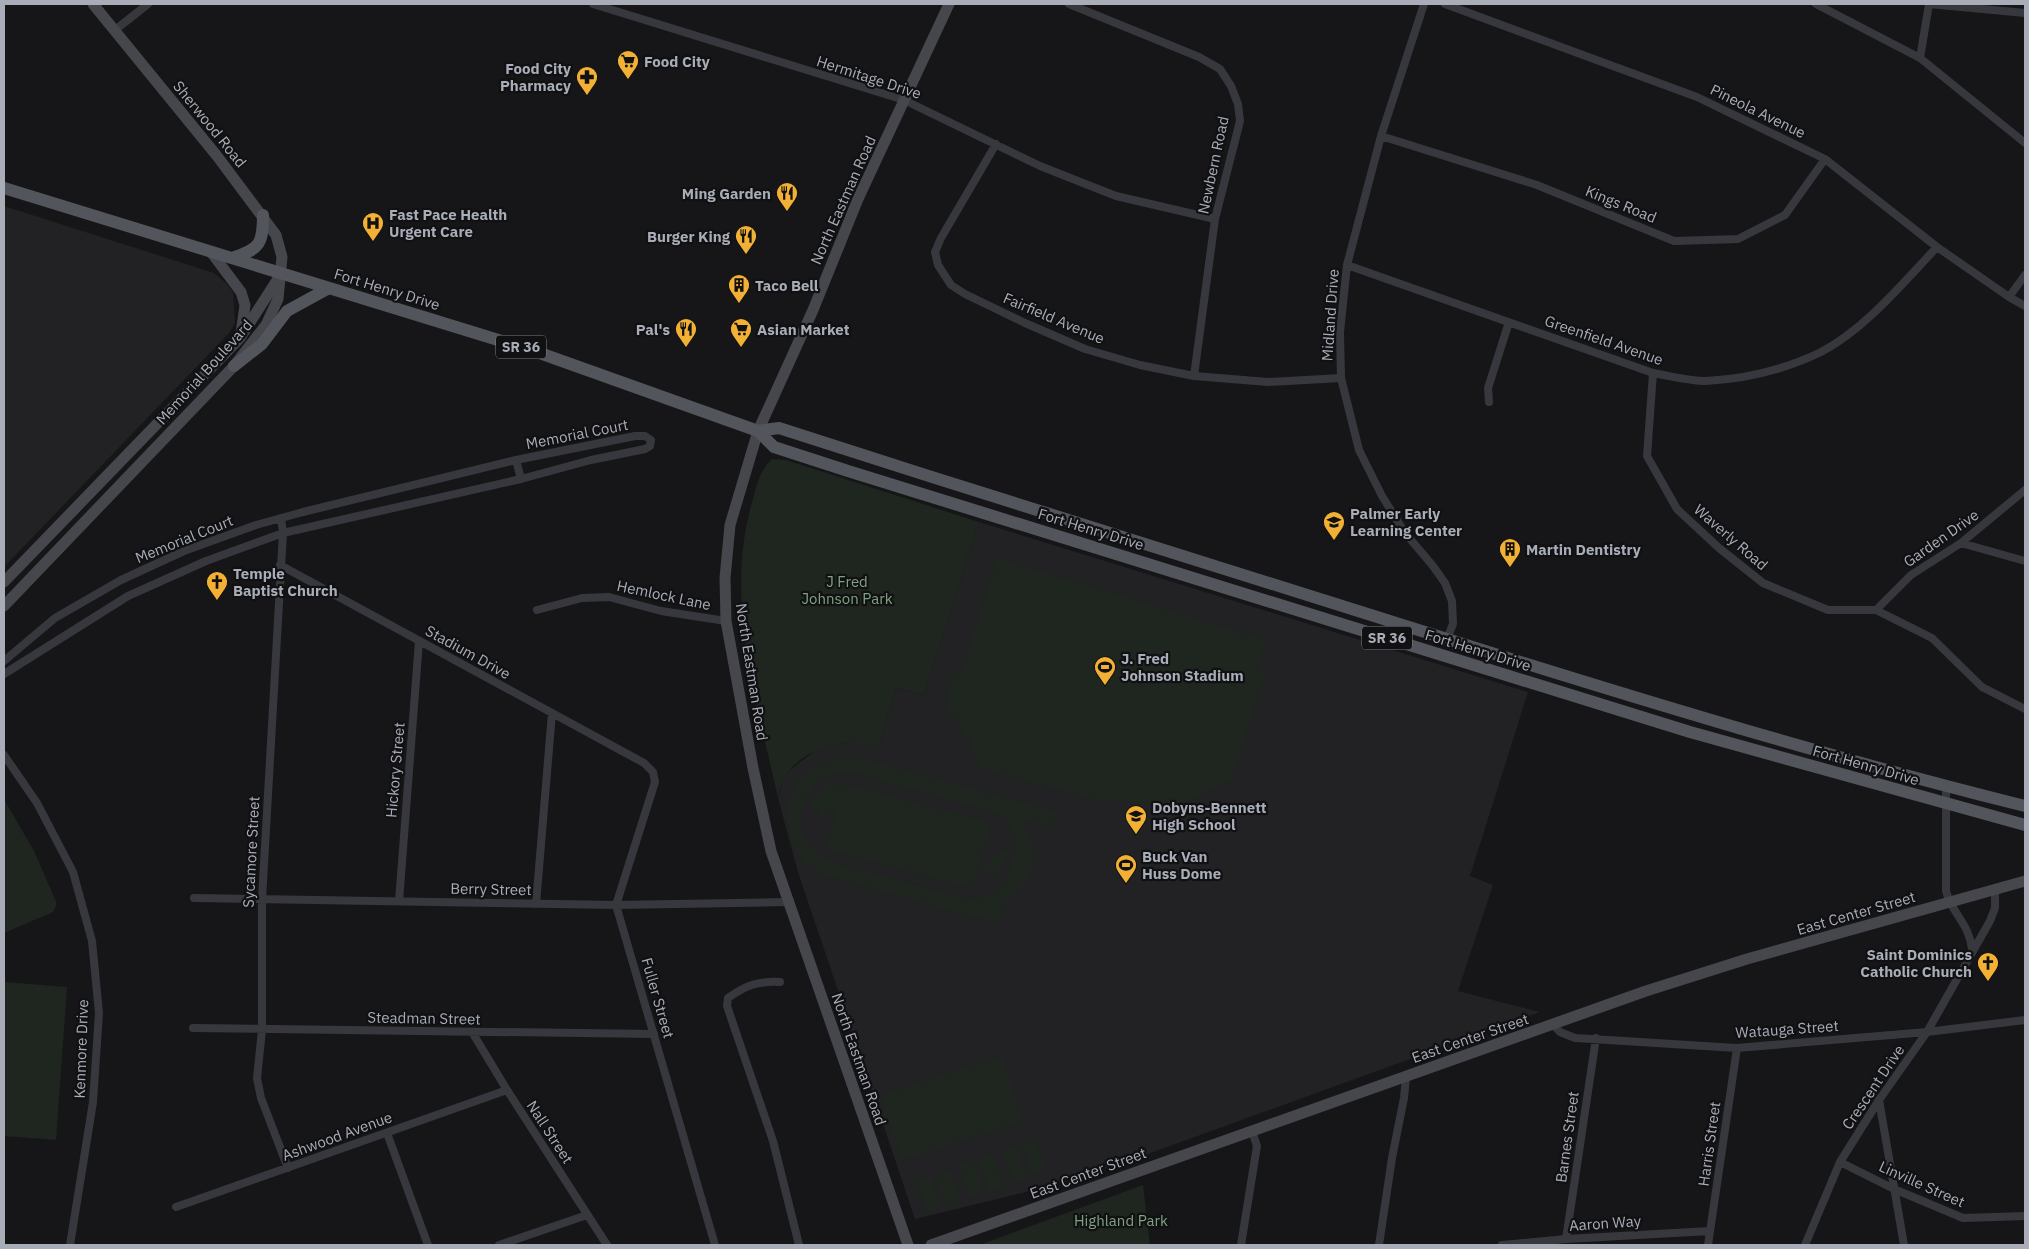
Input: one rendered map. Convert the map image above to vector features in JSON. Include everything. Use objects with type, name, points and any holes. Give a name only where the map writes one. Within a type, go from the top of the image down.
[{"type":"main road","name":"Sherwood Road","points":[[93,4],[263,215],[276,234],[282,257],[282,273]]},
{"type":"main road","name":"North Eastman Road","points":[[908,1245],[771,851],[726,621],[725,578],[730,525],[758,431],[812,310],[858,199],[949,4]]},
{"type":"main road","name":"Fort Henry Drive","points":[[4,188],[534,351],[758,431],[774,446],[848,471],[1690,732],[2025,825]]},
{"type":"main road","points":[[232,258],[257,247],[262,239],[263,215]]},
{"type":"main road","points":[[211,252],[241,292],[245,305],[240,338]]},
{"type":"main road","name":"Memorial Boulevard","points":[[4,582],[240,338],[282,273]]},
{"type":"main road","name":"Memorial Boulevard","points":[[4,606],[234,366],[266,325],[278,299],[282,273]]},
{"type":"main road","points":[[234,366],[262,344],[287,310],[329,288]]},
{"type":"main road","name":"Fort Henry Drive","points":[[758,431],[779,428],[993,497],[1696,715],[1946,787],[2025,806]]},
{"type":"main road","points":[[23,561],[37,572]]},
{"type":"main road","name":"East Center Street","points":[[932,1245],[1553,1026],[1646,991],[1738,962],[2025,880]]},
{"type":"street","points":[[115,30],[148,4]]},
{"type":"street","name":"Hermitage Drive","points":[[593,4],[904,100],[1073,180],[1116,196],[1215,218]]},
{"type":"street","name":"Newbern Road","points":[[1069,4],[1199,56],[1220,69],[1231,86],[1238,104],[1240,121],[1215,218],[1194,376]]},
{"type":"street","name":"Midland Drive","points":[[1424,4],[1381,136],[1347,265],[1340,332],[1340,378],[1359,450],[1382,496],[1405,533],[1445,583],[1452,601],[1453,624],[1448,639]]},
{"type":"street","name":"Pineola Avenue","points":[[1445,4],[1697,97],[1825,159],[1937,247],[2025,306]]},
{"type":"street","points":[[1816,4],[1920,58],[2025,143]]},
{"type":"street","points":[[1920,58],[1929,4],[2025,13]]},
{"type":"street","name":"Kings Road","points":[[1381,136],[1537,185],[1674,241],[1738,239],[1785,215],[1825,159]]},
{"type":"street","name":"Fairfield Avenue","points":[[996,144],[941,238],[935,252],[938,265],[951,285],[965,294],[1025,323],[1085,349],[1140,365],[1194,376],[1268,382],[1340,378]]},
{"type":"street","name":"Greenfield Avenue","points":[[1347,265],[1653,373],[1705,381],[1740,377],[1780,368],[1822,351],[1851,332],[1888,299],[1937,247]]},
{"type":"street","points":[[2009,297],[2025,275]]},
{"type":"street","points":[[1490,402],[1488,388],[1509,322]]},
{"type":"street","name":"Waverly Road","points":[[1653,373],[1647,456],[1677,509],[1719,548],[1763,583],[1828,610],[1876,610],[1932,638],[1982,687],[2025,709]]},
{"type":"street","name":"Memorial Court","points":[[4,661],[55,618],[121,580],[184,551],[256,525],[516,460],[634,436],[645,436],[651,440],[650,446],[646,449],[591,460],[521,479],[283,533],[206,561],[128,596],[4,674]]},
{"type":"street","points":[[516,460],[521,479]]},
{"type":"street","name":"Garden Drive","points":[[1876,610],[1911,575],[1960,543],[2025,490]]},
{"type":"street","name":"Sycamore Street","points":[[281,518],[283,533],[262,899],[262,1030],[257,1078],[260,1098],[288,1168]]},
{"type":"street","points":[[1960,543],[2025,561]]},
{"type":"street","name":"Stadium Drive","points":[[280,565],[644,763],[653,772],[654,782],[616,905]]},
{"type":"street","points":[[121,580],[128,596]]},
{"type":"street","name":"Hemlock Lane","points":[[537,610],[582,598],[608,597],[661,611],[726,621]]},
{"type":"street","name":"Hickory Street","points":[[399,901],[419,641]]},
{"type":"street","points":[[536,904],[552,714]]},
{"type":"street","name":"Kenmore Drive","points":[[4,755],[37,803],[73,872],[92,941],[99,1013],[94,1092],[70,1245]]},
{"type":"street","points":[[1946,787],[1946,891],[1949,902],[1971,936],[1972,949]]},
{"type":"street","name":"Crescent Drive","points":[[1805,1245],[1840,1162],[1879,1100],[1927,1032],[1972,949],[1990,921],[1995,908],[1995,889]]},
{"type":"street","name":"Berry Street","points":[[194,898],[616,905],[788,902]]},
{"type":"street","name":"Fuller Street","points":[[616,905],[715,1245]]},
{"type":"street","points":[[780,982],[758,982],[738,990],[728,998],[727,1006],[773,1141],[799,1245]]},
{"type":"street","name":"Watauga Street","points":[[1553,1026],[1560,1032],[1575,1038],[1737,1048],[1927,1032],[2025,1020]]},
{"type":"street","name":"Steadman Street","points":[[193,1028],[654,1034]]},
{"type":"street","name":"Nall Street","points":[[472,1032],[607,1245]]},
{"type":"street","name":"Barnes Street","points":[[1566,1239],[1596,1038]]},
{"type":"street","name":"Harris Street","points":[[1708,1245],[1737,1048]]},
{"type":"street","points":[[1378,1245],[1406,1077]]},
{"type":"street","name":"Ashwood Avenue","points":[[176,1207],[507,1090]]},
{"type":"street","points":[[1879,1100],[1904,1245]]},
{"type":"street","points":[[1241,1245],[1257,1146],[1252,1131]]},
{"type":"street","points":[[387,1133],[428,1245]]},
{"type":"street","name":"Linville Street","points":[[1840,1162],[1894,1189],[1963,1218],[2025,1216]]},
{"type":"street","points":[[499,1245],[587,1215]]},
{"type":"street","name":"Aaron Way","points":[[1502,1245],[1566,1239],[1710,1231]]},
{"type":"shaded area","points":[[4,206],[214,273],[233,292],[235,323],[230,332],[4,567]]},
{"type":"shaded area","name":"Dobyns-Bennett High School","points":[[979,522],[1528,692],[1470,876],[1493,885],[1458,991],[1540,1012],[1134,1159],[1022,1193],[915,1219],[798,872],[778,798],[783,780],[790,770],[816,750],[833,744],[849,743],[866,743],[879,747],[896,688],[924,695]]},
{"type":"green space","name":"J Fred Johnson Park","points":[[772,459],[786,460],[979,522],[924,695],[896,688],[879,747],[848,743],[816,750],[791,769],[783,782],[778,798],[746,649],[741,574],[745,536],[754,493],[762,473]]},
{"type":"green space","name":"J. Fred Johnson Stadium","points":[[997,558],[1266,640],[1258,665],[1266,668],[1233,778],[1177,807],[1093,799],[980,768],[970,747],[972,741],[965,739],[945,701],[955,669],[962,670]]},
{"type":"green space","points":[[840,758],[863,759],[1057,812],[1053,827],[1022,819],[1027,828],[1032,847],[1032,865],[1025,883],[1019,892],[1003,907],[999,924],[831,876],[807,864],[798,854],[792,843],[789,830],[787,817],[792,792],[808,771]],"holes":[[[839,773],[860,774],[995,813],[999,816],[1013,832],[1016,842],[1010,868],[1001,885],[987,895],[977,898],[964,898],[847,867],[829,861],[815,851],[804,835],[802,823],[803,805],[808,793],[827,777]]]},
{"type":"green space","points":[[832,780],[841,790],[844,784],[991,823],[973,888],[826,849],[837,807],[824,818],[808,801]]},
{"type":"green space","points":[[4,799],[34,851],[57,904],[53,912],[4,933]]},
{"type":"green space","points":[[1007,849],[1010,852],[994,879],[982,866]]},
{"type":"green space","points":[[914,874],[923,876],[923,879],[971,894],[922,881],[921,884],[912,882]]},
{"type":"green space","points":[[4,982],[67,987],[56,1140],[4,1136]]},
{"type":"green space","points":[[1002,1056],[1023,1121],[902,1160],[881,1095]]},
{"type":"green space","points":[[1035,1139],[1046,1170],[1032,1175],[1021,1144]]},
{"type":"green space","points":[[1016,1146],[1027,1177],[1013,1182],[1002,1151]]},
{"type":"green space","points":[[993,1154],[1004,1186],[989,1191],[978,1159]]},
{"type":"green space","points":[[973,1161],[984,1192],[970,1198],[959,1166]]},
{"type":"green space","points":[[950,1169],[961,1201],[946,1206],[935,1175]]},
{"type":"green space","points":[[930,1176],[941,1208],[927,1213],[916,1181]]},
{"type":"green space","name":"Highland Park","points":[[1143,1185],[1150,1245],[979,1245]]},
{"type":"place","name":"Food City","points":[[628,80]]},
{"type":"place","name":"Food City Pharmacy","points":[[587,96]]},
{"type":"place","name":"Ming Garden","points":[[787,212]]},
{"type":"place","name":"Fast Pace Health Urgent Care","points":[[373,242]]},
{"type":"place","name":"Burger King","points":[[746,255]]},
{"type":"place","name":"Taco Bell","points":[[739,304]]},
{"type":"place","name":"Pal's","points":[[686,348]]},
{"type":"place","name":"Asian Market","points":[[741,348]]},
{"type":"place","name":"Palmer Early Learning Center","points":[[1334,541]]},
{"type":"place","name":"Martin Dentistry","points":[[1510,568]]},
{"type":"place","name":"Temple Baptist Church","points":[[217,601]]},
{"type":"place","name":"J. Fred Johnson Stadium","points":[[1105,686]]},
{"type":"place","name":"Dobyns-Bennett High School","points":[[1136,835]]},
{"type":"place","name":"Buck Van Huss Dome","points":[[1126,884]]},
{"type":"place","name":"Saint Dominics Catholic Church","points":[[1988,982]]}]
